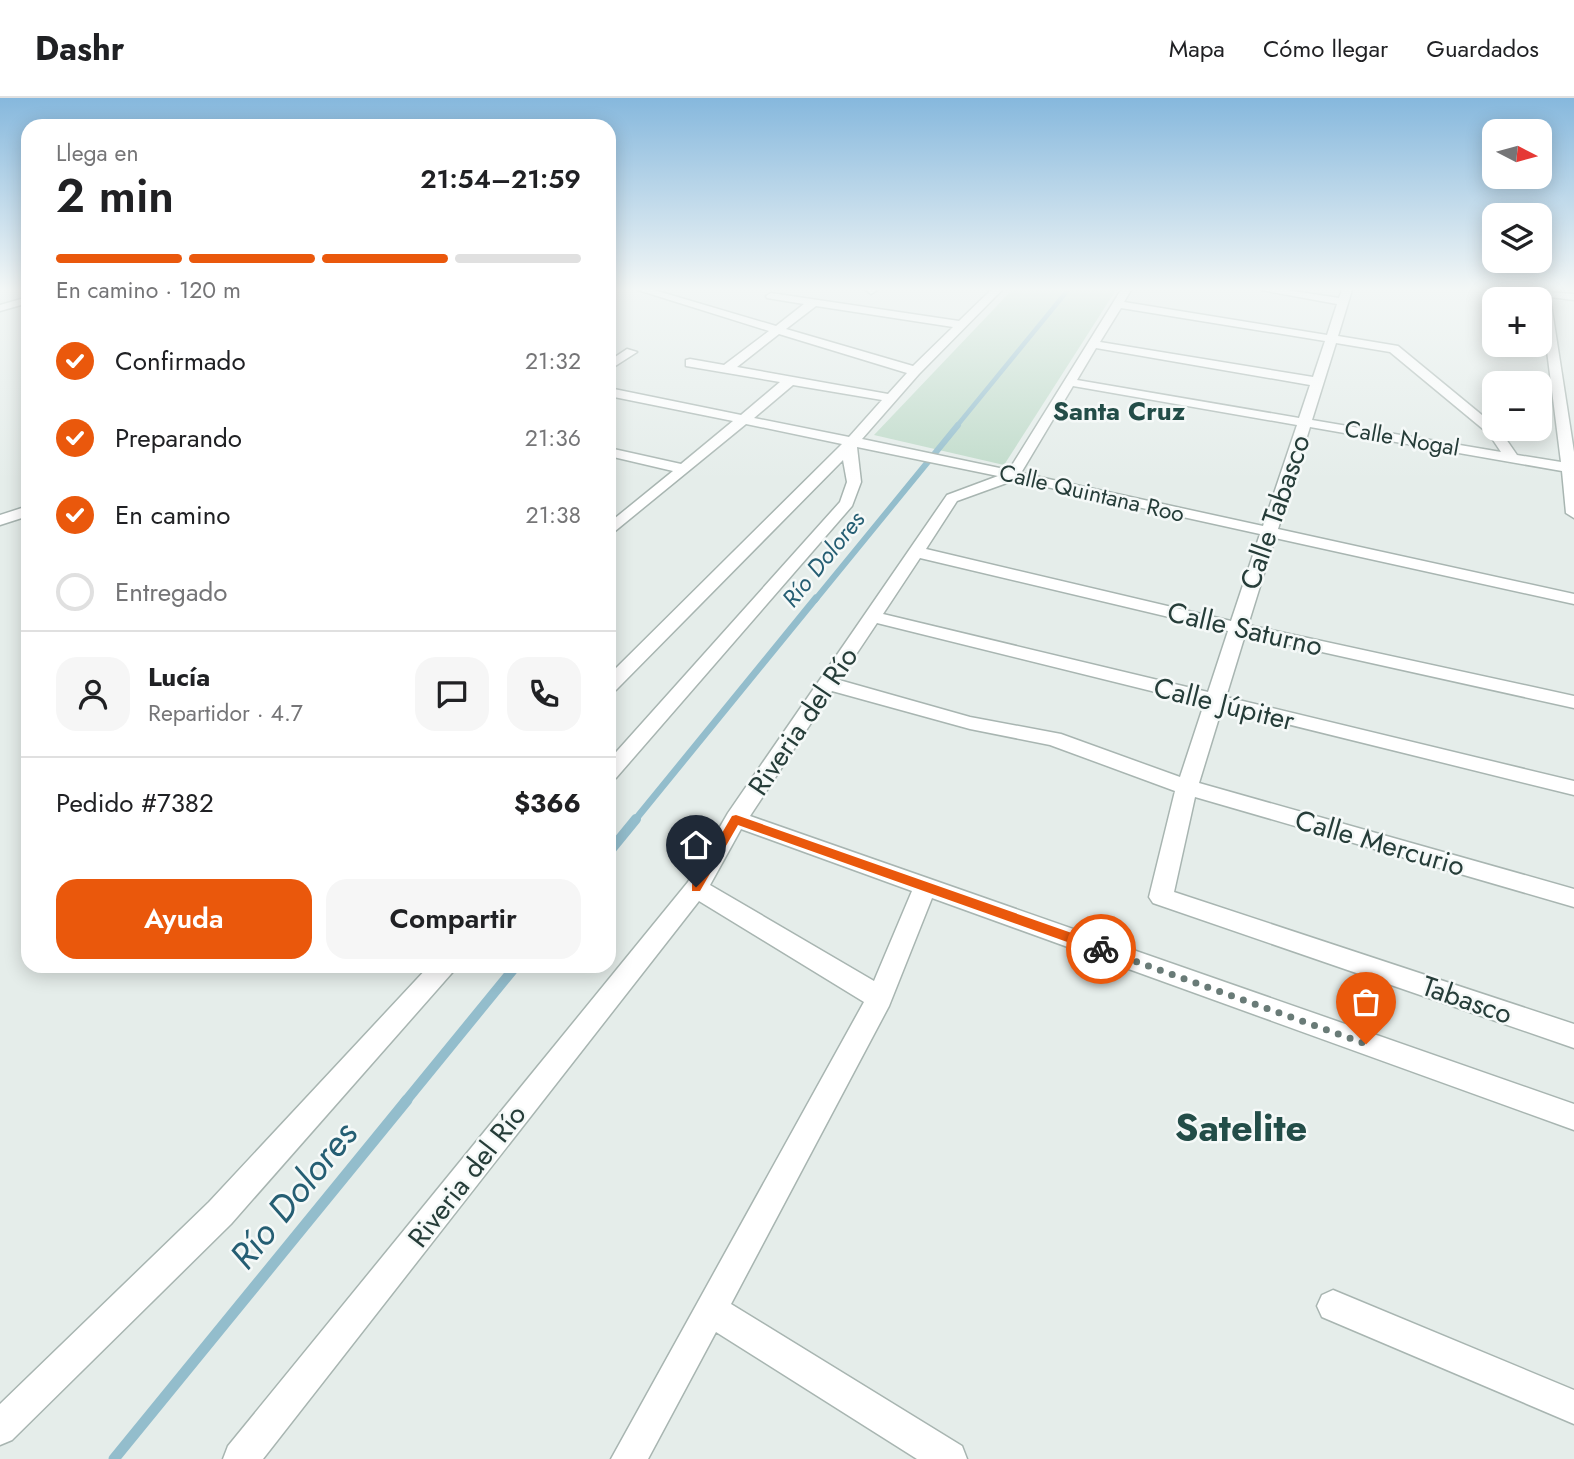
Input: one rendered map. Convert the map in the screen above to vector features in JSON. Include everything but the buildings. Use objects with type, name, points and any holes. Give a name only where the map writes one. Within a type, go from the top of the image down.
[{"type":"street","points":[[726,370],[748,354]]},
{"type":"street","points":[[855,354],[915,371]]},
{"type":"street","points":[[616,679],[852,442],[932,354]]},
{"type":"street","points":[[1012,476],[1087,354]]},
{"type":"street","points":[[1149,354],[1317,382]]},
{"type":"street","name":"Calle Tabasco","points":[[1161,897],[1187,787],[1266,532],[1307,421],[1325,354]]},
{"type":"street","points":[[1400,354],[1494,431],[1511,457]]},
{"type":"street","points":[[1555,354],[1574,513]]},
{"type":"street","points":[[690,363],[891,398]]},
{"type":"street","points":[[1559,375],[1574,378]]},
{"type":"street","points":[[616,525],[791,380]]},
{"type":"street","name":"Calle Nogal","points":[[1070,382],[1568,468]]},
{"type":"street","name":"Calle Quintana Roo","points":[[616,392],[981,468],[1574,598]]},
{"type":"street","points":[[616,766],[847,503],[854,482],[848,451],[852,442]]},
{"type":"street","points":[[616,454],[685,469]]},
{"type":"street","name":"Riveria del Río","points":[[242,1459],[696,887],[736,819],[952,498],[1012,476]]},
{"type":"street","points":[[0,520],[21,513]]},
{"type":"street","name":"Calle Saturno","points":[[917,552],[1237,628],[1574,702]]},
{"type":"street","name":"Calle Júpiter","points":[[874,617],[1574,788]]},
{"type":"street","name":"Calle Mercurio","points":[[827,683],[971,723],[1054,739],[1187,787],[1574,898]]},
{"type":"street","points":[[736,819],[1574,1117]]},
{"type":"street","points":[[696,887],[880,998]]},
{"type":"street","points":[[629,1459],[880,998],[925,887]]},
{"type":"street","name":"Tabasco","points":[[1161,897],[1574,1036]]},
{"type":"street","points":[[0,1428],[220,1213],[439,973]]},
{"type":"street","points":[[1332,1306],[1574,1407]]},
{"type":"street","points":[[710,1310],[949,1459]]},
{"type":"green space","points":[[952,354],[1075,354],[1004,465],[874,435]]},
{"type":"waterway","name":"Río Dolores","points":[[956,427],[1016,354]]},
{"type":"waterway","name":"Río Dolores","points":[[815,600],[958,425]]},
{"type":"waterway","name":"Río Dolores","points":[[635,820],[816,598]]},
{"type":"waterway","name":"Río Dolores","points":[[616,843],[636,819]]},
{"type":"waterway","name":"Río Dolores","points":[[405,1102],[510,973]]},
{"type":"waterway","name":"Río Dolores","points":[[114,1459],[407,1100]]},
{"type":"way so far","points":[[1101,949],[1366,1044]]},
{"type":"district","name":"Santa Cruz","points":[[1119,411]]},
{"type":"district","name":"Satelite","points":[[1241,1127]]},
{"type":"route","points":[[696,887],[736,819],[1101,949]]}]
